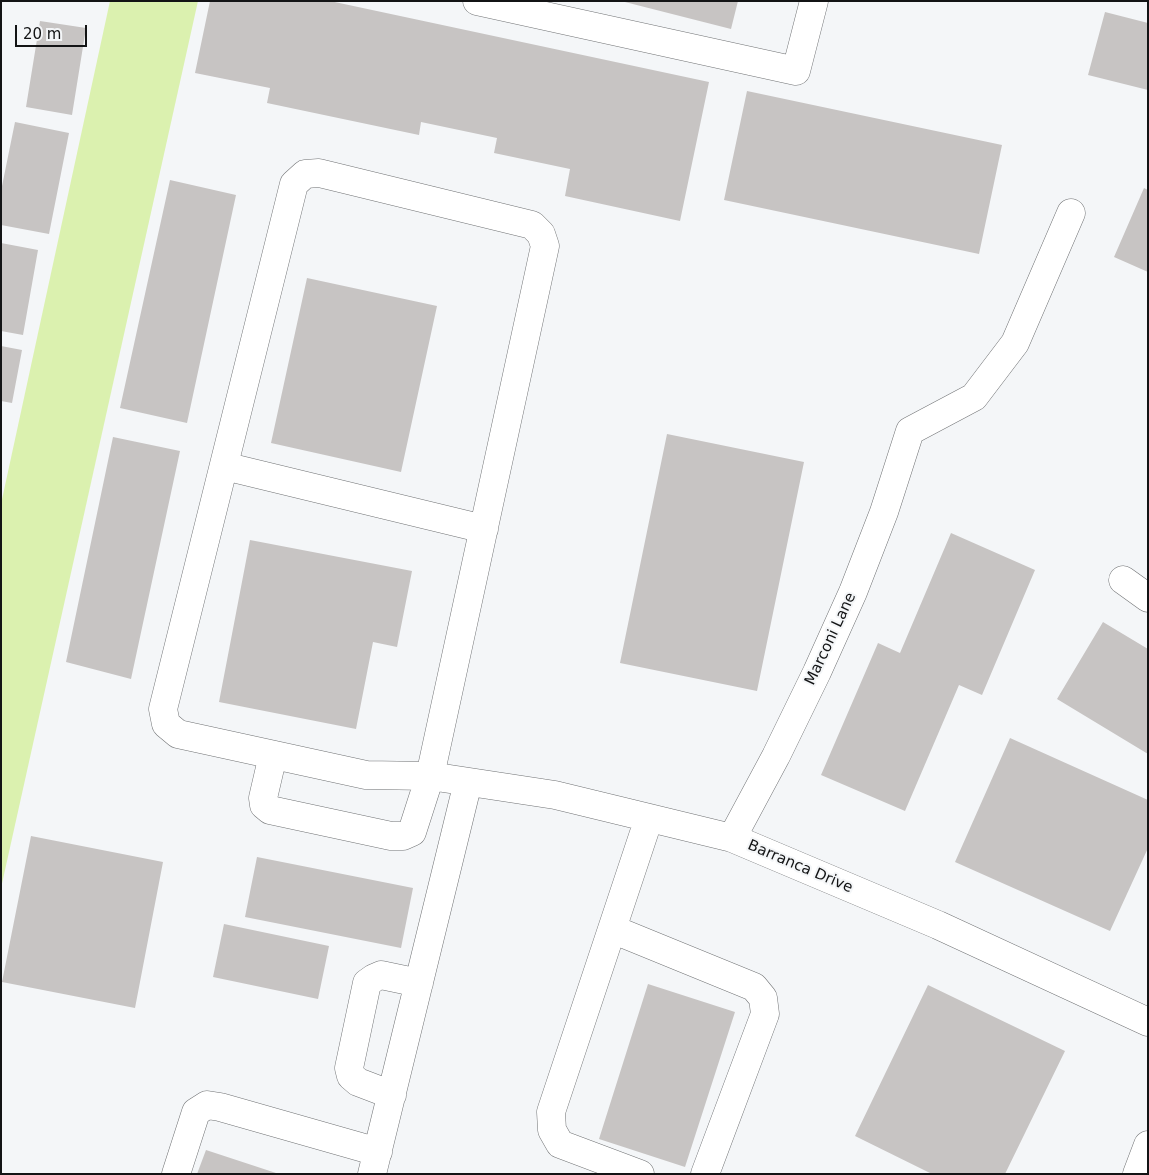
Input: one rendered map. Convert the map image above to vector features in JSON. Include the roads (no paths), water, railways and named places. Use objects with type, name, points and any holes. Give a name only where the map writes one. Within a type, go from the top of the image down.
[{"type":"street","points":[[477,1],[568,11],[796,71],[814,1]]},
{"type":"street","name":"Barranca Drive","points":[[274,755],[263,798],[264,805],[270,810],[391,836],[403,836],[412,832],[430,776],[545,246],[541,234],[532,225],[319,173],[306,174],[294,184],[164,709],[166,724],[178,734],[366,775],[430,776],[555,795],[732,838],[938,925],[1148,1022]]},
{"type":"street","name":"Marconi Lane","points":[[732,838],[780,748],[853,592],[884,512],[910,431],[974,397],[1015,343],[1071,213]]},
{"type":"street","points":[[224,466],[484,529]]},
{"type":"street","points":[[1123,580],[1148,598]]},
{"type":"street","points":[[176,1174],[196,1112],[207,1105],[220,1107],[375,1163],[468,782]]},
{"type":"street","points":[[640,1174],[560,1144],[552,1130],[551,1112],[649,818]]},
{"type":"street","points":[[612,929],[754,987],[763,998],[765,1014],[705,1174]]},
{"type":"street","points":[[392,1095],[358,1082],[351,1076],[349,1068],[367,983],[381,975],[419,983]]},
{"type":"street","points":[[1137,1174],[1148,1145]]}]
